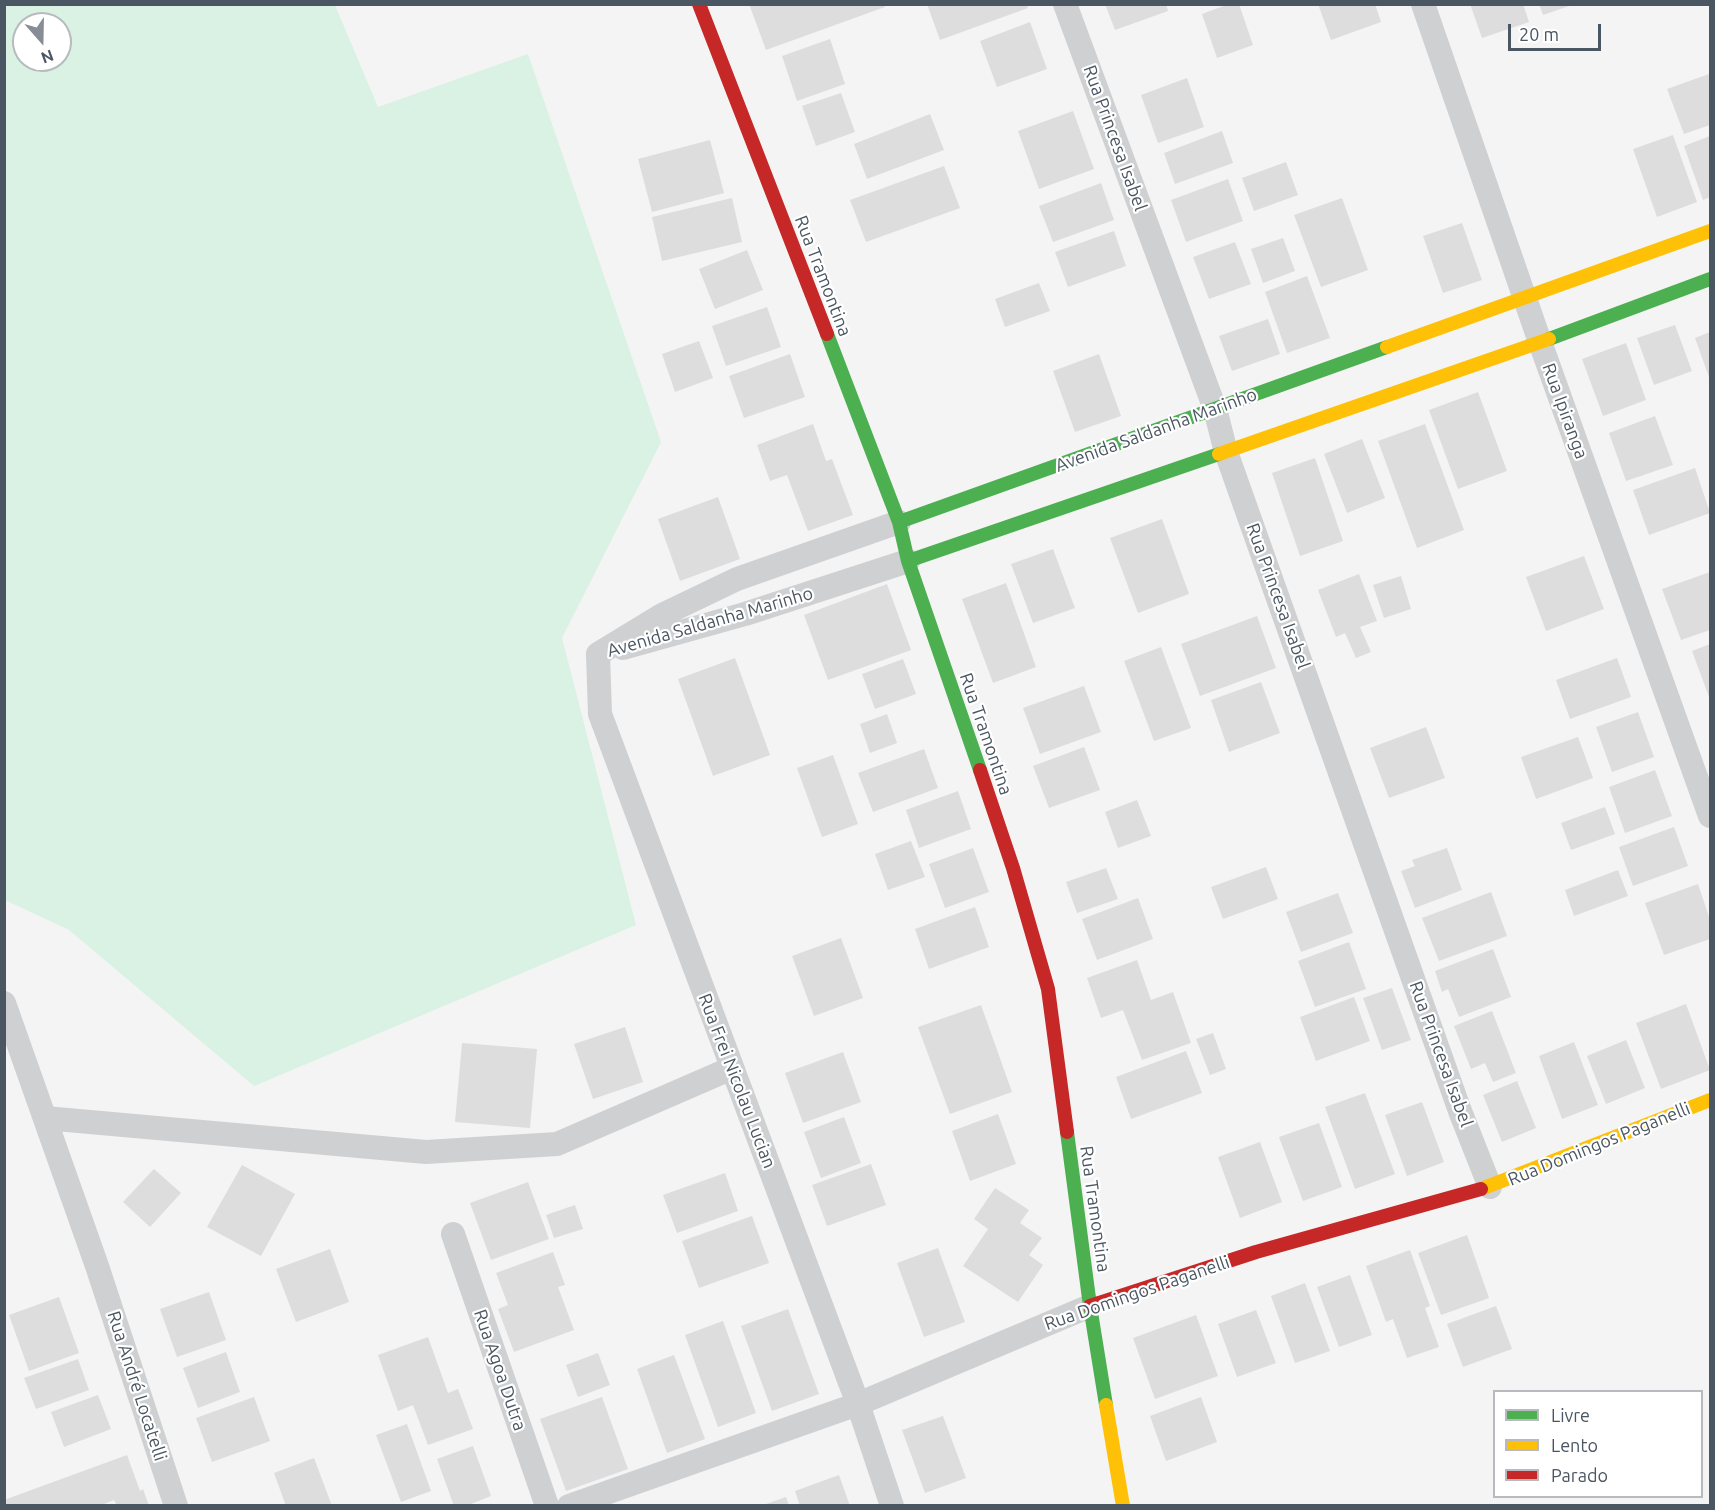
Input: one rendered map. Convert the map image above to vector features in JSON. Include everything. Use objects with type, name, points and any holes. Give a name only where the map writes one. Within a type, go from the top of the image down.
[{"type":"street","name":"Rua Tramontina","points":[[699,4],[899,522],[908,561],[1013,868],[1047,989],[1090,1306],[1123,1506]]},
{"type":"street","name":"Rua Princesa Isabel","points":[[1065,4],[1215,409],[1226,452],[1460,1111],[1490,1187]]},
{"type":"street","name":"Rua Ipiranga","points":[[1423,4],[1540,342],[1710,816]]},
{"type":"street","name":"Avenida Saldanha Marinho","points":[[598,654],[662,615],[737,579],[1710,231]]},
{"type":"street","name":"Avenida Saldanha Marinho","points":[[598,654],[745,615],[908,561],[1540,342],[1710,279]]},
{"type":"street","name":"Rua Frei Nicolau Lucian","points":[[598,654],[600,714],[858,1404],[892,1506]]},
{"type":"street","name":"Rua André Locatelli","points":[[4,1003],[97,1266],[176,1506]]},
{"type":"street","points":[[45,1118],[426,1152],[556,1144],[732,1068]]},
{"type":"street","name":"Rua Domingos Paganelli","points":[[569,1506],[858,1404],[1090,1306],[1256,1252],[1490,1187],[1710,1100]]},
{"type":"street","name":"Rua Agoa Dutra","points":[[453,1233],[547,1506]]},
{"type":"green space","points":[[5,4],[335,5],[378,107],[528,54],[661,442],[562,638],[636,925],[254,1086],[69,930],[5,900]]},
{"type":"building","points":[[749,4],[884,4],[885,7],[766,50]]},
{"type":"building","points":[[927,4],[1026,4],[1028,8],[940,40]]},
{"type":"building","points":[[1105,4],[1166,4],[1168,11],[1115,30]]},
{"type":"building","points":[[1229,4],[1239,4],[1253,45],[1217,58],[1202,14]]},
{"type":"building","points":[[1318,4],[1375,4],[1381,22],[1331,40]]},
{"type":"building","points":[[1470,4],[1523,4],[1529,22],[1482,38]]},
{"type":"building","points":[[1539,4],[1572,4],[1572,5],[1543,15]]},
{"type":"building","points":[[1030,22],[1047,69],[997,87],[980,41]]},
{"type":"building","points":[[830,39],[845,84],[797,101],[782,56]]},
{"type":"building","points":[[1709,74],[1710,125],[1684,134],[1667,89]]},
{"type":"building","points":[[1187,78],[1204,127],[1158,143],[1141,95]]},
{"type":"building","points":[[841,93],[855,132],[816,146],[802,106]]},
{"type":"building","points":[[1073,111],[1094,169],[1039,189],[1018,131]]},
{"type":"building","points":[[930,114],[944,150],[867,179],[854,144]]},
{"type":"building","points":[[1222,131],[1233,163],[1175,184],[1164,153]]},
{"type":"building","points":[[1673,135],[1697,202],[1657,217],[1633,149]]},
{"type":"building","points":[[1710,136],[1710,197],[1703,200],[1684,146]]},
{"type":"building","points":[[710,140],[724,193],[652,212],[638,159]]},
{"type":"building","points":[[1286,162],[1298,195],[1254,211],[1242,178]]},
{"type":"building","points":[[944,166],[960,208],[866,242],[850,200]]},
{"type":"building","points":[[1228,179],[1243,221],[1186,242],[1171,200]]},
{"type":"building","points":[[1101,183],[1114,220],[1053,242],[1039,206]]},
{"type":"building","points":[[732,198],[742,242],[662,261],[652,217]]},
{"type":"building","points":[[1342,198],[1368,270],[1321,287],[1294,215]]},
{"type":"building","points":[[1462,223],[1482,280],[1443,293],[1423,236]]},
{"type":"building","points":[[1114,231],[1126,266],[1068,287],[1055,252]]},
{"type":"building","points":[[1283,238],[1295,271],[1263,283],[1251,249]]},
{"type":"building","points":[[1235,242],[1251,284],[1209,299],[1193,257]]},
{"type":"building","points":[[747,250],[763,290],[715,309],[699,269]]},
{"type":"building","points":[[1307,276],[1330,338],[1287,353],[1265,292]]},
{"type":"building","points":[[1039,283],[1050,311],[1005,327],[995,299]]},
{"type":"building","points":[[767,307],[781,347],[726,366],[712,326]]},
{"type":"building","points":[[1268,319],[1280,354],[1232,371],[1219,336]]},
{"type":"building","points":[[1675,325],[1692,371],[1654,385],[1637,338]]},
{"type":"building","points":[[1710,332],[1710,380],[1695,338]]},
{"type":"building","points":[[699,341],[713,378],[675,392],[662,354]]},
{"type":"building","points":[[1626,343],[1646,400],[1603,416],[1582,359]]},
{"type":"building","points":[[790,354],[805,397],[744,418],[729,376]]},
{"type":"building","points":[[1099,354],[1121,416],[1075,432],[1053,371]]},
{"type":"building","points":[[1478,392],[1507,471],[1458,489],[1429,410]]},
{"type":"building","points":[[1655,416],[1673,465],[1626,481],[1609,433]]},
{"type":"building","points":[[813,424],[826,461],[832,459],[853,515],[808,531],[787,475],[770,481],[757,445]]},
{"type":"building","points":[[1425,424],[1464,530],[1417,548],[1378,441]]},
{"type":"building","points":[[1362,439],[1385,498],[1347,513],[1324,454]]},
{"type":"building","points":[[1315,458],[1343,541],[1300,556],[1272,473]]},
{"type":"building","points":[[1695,468],[1710,513],[1649,535],[1633,490]]},
{"type":"building","points":[[718,497],[740,559],[680,581],[658,519]]},
{"type":"building","points":[[1162,519],[1189,594],[1138,613],[1110,538]]},
{"type":"building","points":[[1053,549],[1075,608],[1033,623],[1011,564]]},
{"type":"building","points":[[1584,556],[1604,609],[1546,631],[1526,577]]},
{"type":"building","points":[[1710,572],[1710,630],[1681,640],[1662,589]]},
{"type":"building","points":[[1359,574],[1377,621],[1360,627],[1371,652],[1356,658],[1345,633],[1336,637],[1318,590]]},
{"type":"building","points":[[1401,576],[1411,609],[1384,618],[1373,585]]},
{"type":"building","points":[[1006,583],[1036,667],[993,683],[962,599]]},
{"type":"building","points":[[887,584],[911,650],[828,680],[804,615]]},
{"type":"building","points":[[1257,616],[1276,668],[1200,696],[1181,644]]},
{"type":"building","points":[[1710,644],[1710,697],[1709,697],[1692,651]]},
{"type":"building","points":[[1161,647],[1191,728],[1154,741],[1124,661]]},
{"type":"building","points":[[735,658],[770,755],[713,776],[678,679]]},
{"type":"building","points":[[1617,658],[1631,697],[1570,719],[1556,680]]},
{"type":"building","points":[[903,659],[916,694],[875,709],[862,674]]},
{"type":"building","points":[[1261,682],[1280,733],[1229,752],[1211,700]]},
{"type":"building","points":[[1084,686],[1101,732],[1040,754],[1023,708]]},
{"type":"building","points":[[1638,712],[1654,757],[1612,772],[1596,727]]},
{"type":"building","points":[[887,714],[897,743],[870,753],[860,724]]},
{"type":"building","points":[[1426,727],[1445,778],[1389,798],[1370,748]]},
{"type":"building","points":[[1578,737],[1593,778],[1536,799],[1521,757]]},
{"type":"building","points":[[1084,747],[1100,790],[1049,808],[1033,766]]},
{"type":"building","points":[[924,749],[938,788],[873,812],[858,773]]},
{"type":"building","points":[[833,755],[858,824],[822,837],[797,768]]},
{"type":"building","points":[[1655,770],[1672,816],[1625,833],[1609,787]]},
{"type":"building","points":[[958,791],[971,829],[919,848],[906,810]]},
{"type":"building","points":[[1137,800],[1151,836],[1118,848],[1105,812]]},
{"type":"building","points":[[1605,807],[1615,834],[1571,850],[1561,823]]},
{"type":"building","points":[[1674,827],[1688,866],[1633,886],[1619,847]]},
{"type":"building","points":[[911,841],[925,877],[888,890],[875,854]]},
{"type":"building","points":[[973,848],[989,892],[945,908],[929,864]]},
{"type":"building","points":[[1447,848],[1462,890],[1415,908],[1401,871],[1415,866],[1412,860]]},
{"type":"building","points":[[1266,867],[1278,899],[1223,919],[1211,887]]},
{"type":"building","points":[[1106,868],[1118,899],[1077,913],[1066,882]]},
{"type":"building","points":[[1618,870],[1628,896],[1574,916],[1565,890]]},
{"type":"building","points":[[1698,884],[1710,920],[1710,939],[1664,955],[1645,903]]},
{"type":"building","points":[[1491,892],[1507,936],[1439,961],[1422,918]]},
{"type":"building","points":[[1338,893],[1353,933],[1301,952],[1286,912]]},
{"type":"building","points":[[1138,898],[1153,939],[1097,960],[1082,919]]},
{"type":"building","points":[[975,907],[989,947],[929,969],[915,929]]},
{"type":"building","points":[[841,938],[863,998],[814,1016],[792,956]]},
{"type":"building","points":[[1349,942],[1366,989],[1315,1007],[1298,961]]},
{"type":"building","points":[[1493,949],[1511,997],[1459,1017],[1448,989],[1442,992],[1435,971]]},
{"type":"building","points":[[1137,960],[1151,1000],[1173,992],[1191,1043],[1142,1060],[1123,1010],[1101,1018],[1087,978]]},
{"type":"building","points":[[1392,988],[1411,1040],[1382,1050],[1363,998]]},
{"type":"building","points":[[1354,997],[1370,1041],[1316,1061],[1300,1017]]},
{"type":"building","points":[[1686,1004],[1710,1070],[1661,1089],[1636,1023]]},
{"type":"building","points":[[981,1005],[1012,1092],[950,1114],[918,1027]]},
{"type":"building","points":[[1492,1011],[1516,1073],[1493,1082],[1485,1063],[1471,1069],[1454,1026]]},
{"type":"building","points":[[625,1027],[643,1082],[593,1099],[574,1044]]},
{"type":"building","points":[[1213,1033],[1226,1069],[1210,1075],[1196,1039]]},
{"type":"building","points":[[1626,1040],[1645,1088],[1606,1104],[1587,1056]]},
{"type":"building","points":[[1574,1042],[1598,1105],[1562,1119],[1539,1056]]},
{"type":"building","points":[[462,1043],[537,1049],[530,1128],[455,1122]]},
{"type":"building","points":[[1186,1051],[1202,1093],[1131,1119],[1116,1077]]},
{"type":"building","points":[[843,1052],[861,1102],[803,1123],[785,1073]]},
{"type":"building","points":[[1517,1081],[1536,1128],[1502,1142],[1483,1095]]},
{"type":"building","points":[[1365,1093],[1395,1174],[1355,1189],[1325,1107]]},
{"type":"building","points":[[1422,1102],[1444,1162],[1407,1176],[1385,1115]]},
{"type":"building","points":[[998,1114],[1016,1164],[970,1181],[952,1131]]},
{"type":"building","points":[[844,1117],[861,1163],[821,1178],[804,1132]]},
{"type":"building","points":[[1319,1123],[1342,1187],[1303,1201],[1279,1137]]},
{"type":"building","points":[[1260,1142],[1282,1202],[1240,1218],[1218,1157]]},
{"type":"building","points":[[871,1164],[886,1205],[827,1226],[812,1185]]},
{"type":"building","points":[[242,1165],[295,1194],[261,1256],[207,1227]]},
{"type":"building","points":[[154,1169],[181,1193],[150,1227],[123,1202]]},
{"type":"building","points":[[725,1173],[738,1211],[677,1233],[663,1195]]},
{"type":"building","points":[[528,1182],[549,1239],[491,1260],[470,1203]]},
{"type":"building","points":[[995,1188],[1029,1210],[1020,1223],[1042,1238],[1029,1255],[1043,1265],[1018,1302],[963,1266],[988,1229],[974,1219]]},
{"type":"building","points":[[575,1205],[583,1229],[554,1238],[546,1215]]},
{"type":"building","points":[[752,1216],[769,1263],[699,1288],[682,1241]]},
{"type":"building","points":[[1467,1235],[1489,1298],[1441,1315],[1418,1253]]},
{"type":"building","points":[[938,1248],[965,1322],[924,1337],[897,1263]]},
{"type":"building","points":[[330,1249],[349,1302],[296,1322],[276,1269]]},
{"type":"building","points":[[1410,1250],[1430,1306],[1425,1308],[1439,1347],[1407,1358],[1393,1319],[1386,1322],[1366,1266]]},
{"type":"building","points":[[553,1252],[565,1285],[558,1287],[574,1330],[514,1352],[498,1309],[508,1305],[496,1273]]},
{"type":"building","points":[[1350,1275],[1372,1335],[1339,1347],[1317,1287]]},
{"type":"building","points":[[1305,1283],[1330,1351],[1295,1363],[1271,1296]]},
{"type":"building","points":[[209,1292],[226,1340],[177,1357],[160,1309]]},
{"type":"building","points":[[59,1297],[79,1353],[29,1371],[9,1315]]},
{"type":"building","points":[[1496,1306],[1512,1349],[1463,1367],[1447,1324]]},
{"type":"building","points":[[788,1309],[819,1394],[772,1411],[741,1326]]},
{"type":"building","points":[[1256,1310],[1276,1363],[1237,1377],[1218,1324]]},
{"type":"building","points":[[1196,1315],[1218,1376],[1155,1399],[1133,1338]]},
{"type":"building","points":[[723,1321],[756,1413],[718,1427],[685,1335]]},
{"type":"building","points":[[428,1337],[448,1393],[458,1389],[473,1429],[428,1445],[413,1405],[398,1411],[378,1355]]},
{"type":"building","points":[[226,1352],[240,1392],[198,1408],[183,1368]]},
{"type":"building","points":[[598,1353],[610,1385],[578,1397],[566,1365]]},
{"type":"building","points":[[674,1355],[705,1439],[667,1453],[637,1369]]},
{"type":"building","points":[[78,1359],[89,1390],[36,1409],[24,1378]]},
{"type":"building","points":[[98,1395],[111,1429],[64,1447],[51,1412]]},
{"type":"building","points":[[254,1397],[270,1441],[212,1462],[196,1418]]},
{"type":"building","points":[[602,1397],[628,1469],[566,1491],[540,1419]]},
{"type":"building","points":[[1201,1397],[1217,1442],[1166,1461],[1150,1416]]},
{"type":"building","points":[[943,1416],[966,1478],[925,1493],[902,1430]]},
{"type":"building","points":[[407,1424],[431,1491],[401,1502],[376,1435]]},
{"type":"building","points":[[473,1446],[491,1496],[466,1506],[454,1506],[437,1459]]},
{"type":"building","points":[[127,1455],[140,1491],[143,1489],[149,1506],[117,1506],[114,1500],[99,1506],[6,1506],[4,1500]]},
{"type":"building","points":[[314,1458],[332,1506],[286,1506],[274,1473]]},
{"type":"building","points":[[839,1475],[850,1506],[800,1506],[795,1491]]},
{"type":"building","points":[[786,1497],[789,1506],[763,1506],[763,1505]]},
{"type":"traffic: fast","points":[[1549,339],[1710,279]]},
{"type":"traffic: fast","points":[[827,334],[899,522],[908,561],[980,770]]},
{"type":"traffic: fast","points":[[899,522],[1387,347]]},
{"type":"traffic: fast","points":[[908,561],[1219,454]]},
{"type":"traffic: fast","points":[[1067,1132],[1090,1306],[1106,1405]]},
{"type":"traffic: slow","points":[[1387,347],[1710,231]]},
{"type":"traffic: slow","points":[[1219,454],[1549,339]]},
{"type":"traffic: slow","points":[[1481,1189],[1710,1100]]},
{"type":"traffic: slow","points":[[1106,1405],[1123,1506]]},
{"type":"traffic: jam","points":[[699,4],[827,334]]},
{"type":"traffic: jam","points":[[980,770],[1013,868],[1048,989],[1067,1132]]},
{"type":"traffic: jam","points":[[1090,1306],[1256,1252],[1481,1189]]}]
